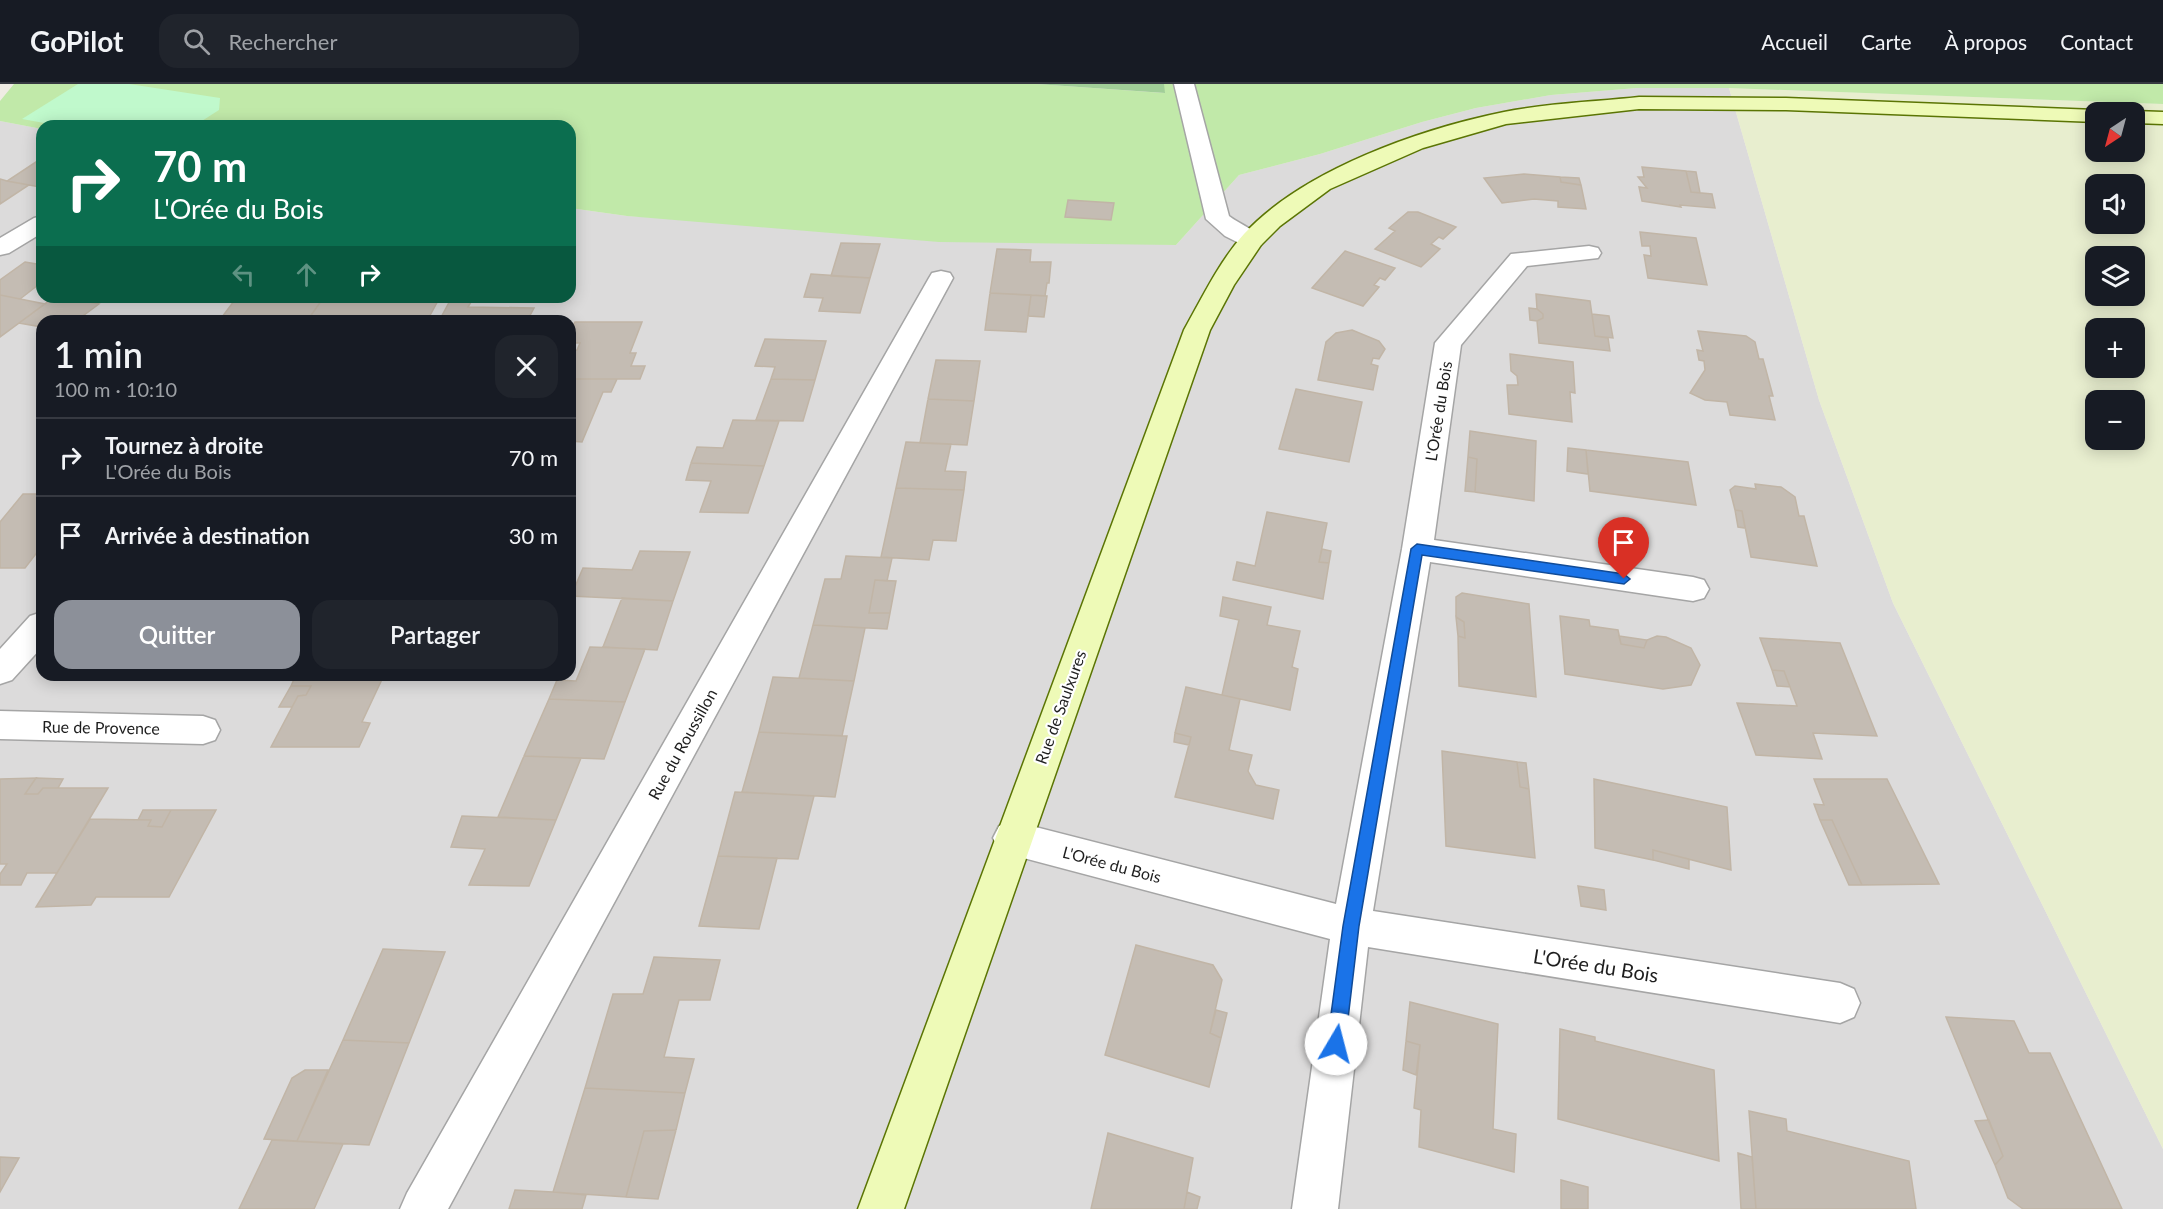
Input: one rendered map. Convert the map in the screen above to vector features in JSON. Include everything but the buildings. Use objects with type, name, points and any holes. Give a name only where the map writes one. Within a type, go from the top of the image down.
[{"type":"street","points":[[1184,84],[1218,219],[1233,231],[1262,231]]},
{"type":"street","name":"Rue de Saulxures","points":[[880,1209],[1197,330],[1221,285],[1262,231],[1322,184],[1415,143],[1505,118],[1639,104],[1786,104],[2085,116]]},
{"type":"street","points":[[2145,117],[2163,118]]},
{"type":"street","points":[[0,249],[36,227]]},
{"type":"street","name":"L'Orée du Bois","points":[[1315,1209],[1351,926],[1417,549],[1448,343],[1520,259],[1589,253]]},
{"type":"street","name":"Rue du Roussillon","points":[[423,1209],[940,278]]},
{"type":"street","points":[[1417,549],[1693,589]]},
{"type":"street","points":[[0,671],[36,632]]},
{"type":"street","name":"Rue de Provence","points":[[0,725],[203,730]]},
{"type":"street","name":"L'Orée du Bois","points":[[1012,838],[1351,926],[1840,1003]]},
{"type":"shaded area","points":[[1637,88],[1729,88],[1819,400],[1893,603],[2163,1149],[2163,1209],[0,1209],[0,121],[36,128],[36,303],[576,303],[576,209],[627,216],[1176,245],[1239,175],[1320,154],[1422,122],[1476,108],[1551,95]]},
{"type":"green space","points":[[14,84],[1036,84],[1164,93],[1164,84],[2163,84],[2163,104],[1729,88],[1637,88],[1551,95],[1476,108],[1422,122],[1320,154],[1239,175],[1176,245],[939,242],[627,216],[576,209],[576,120],[36,120],[36,128],[0,121],[0,101]]},
{"type":"green space","points":[[78,84],[129,84],[220,98],[219,110],[203,120],[36,122],[22,119]]},
{"type":"green space","points":[[1036,84],[1164,84],[1165,93]]},
{"type":"green space","points":[[1729,88],[2109,102],[2085,102],[2085,162],[2145,162],[2145,103],[2163,104],[2163,1149],[1893,603],[1819,400]]},
{"type":"route","points":[[1336,1044],[1351,926],[1417,549],[1624,579]]}]
